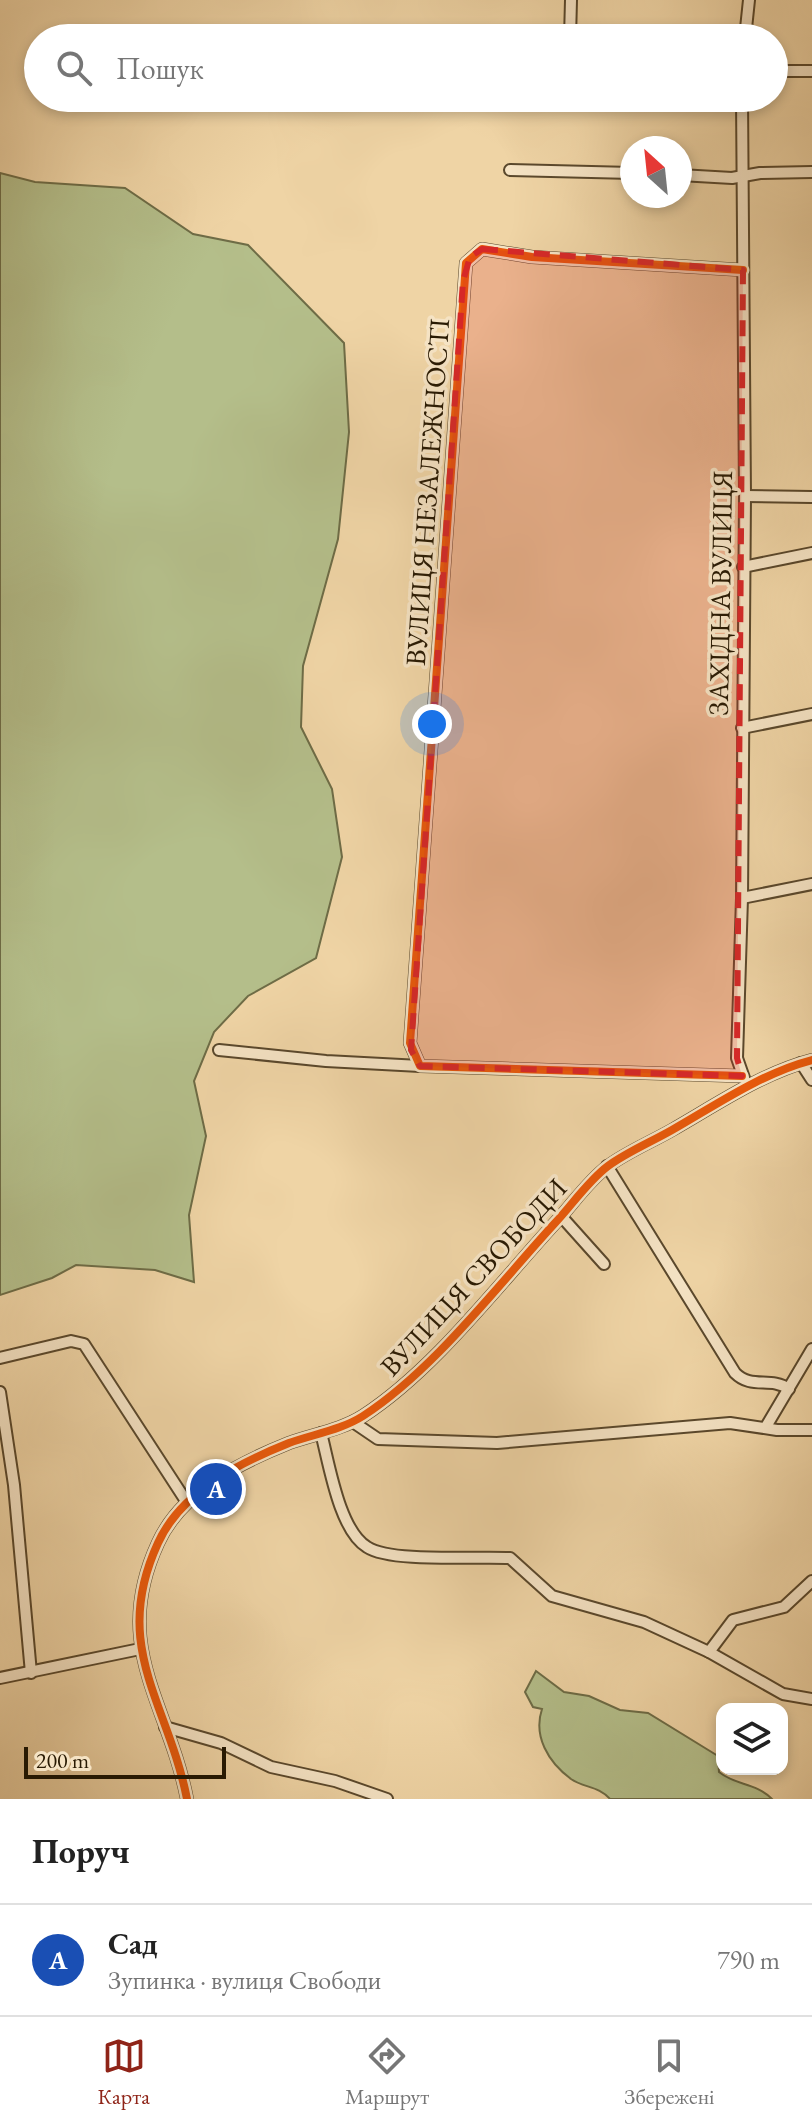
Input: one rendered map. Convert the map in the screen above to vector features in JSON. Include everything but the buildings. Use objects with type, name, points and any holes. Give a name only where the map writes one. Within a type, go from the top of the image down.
[{"type":"street","points":[[570,24],[571,0]]},
{"type":"street","points":[[746,24],[749,0]]},
{"type":"street","points":[[788,71],[812,71]]},
{"type":"street","name":"ЗАХІДНА ВУЛИЦЯ","points":[[742,112],[745,496],[742,898],[737,1058],[742,1076]]},
{"type":"street","points":[[510,170],[620,173]]},
{"type":"street","points":[[692,176],[743,178],[760,173],[812,172]]},
{"type":"street","name":"ВУЛИЦЯ НЕЗАЛЕЖНОСТІ","points":[[420,1066],[411,1050],[411,1032],[466,263],[482,249],[532,257],[743,270]]},
{"type":"street","points":[[745,496],[812,497]]},
{"type":"street","points":[[743,567],[812,553]]},
{"type":"street","points":[[742,728],[812,714]]},
{"type":"street","points":[[742,898],[812,884]]},
{"type":"street","points":[[219,1050],[354,1063],[742,1076],[750,1086]]},
{"type":"street","points":[[807,1061],[812,1080]]},
{"type":"street","name":"ВУЛИЦЯ СВОБОДИ","points":[[187,1799],[165,1727],[147,1682],[140,1649],[143,1590],[157,1546],[171,1518],[186,1501],[233,1471],[288,1444],[353,1422],[389,1398],[424,1366],[607,1166],[750,1086],[807,1061]]},
{"type":"street","points":[[607,1166],[735,1373],[744,1381],[754,1384],[771,1381],[789,1389]]},
{"type":"street","points":[[561,1216],[604,1264]]},
{"type":"street","points":[[0,1358],[71,1341],[84,1344],[186,1501]]},
{"type":"street","points":[[767,1425],[812,1349]]},
{"type":"street","points":[[0,1392],[14,1485],[31,1673]]},
{"type":"street","points":[[353,1422],[378,1439],[497,1443],[730,1423],[767,1425],[777,1430],[812,1430]]},
{"type":"street","points":[[321,1433],[338,1499],[349,1524],[365,1547],[401,1557],[510,1558],[552,1596],[644,1622],[709,1652],[783,1694],[812,1699]]},
{"type":"street","points":[[709,1652],[733,1620],[784,1607],[812,1581]]},
{"type":"street","points":[[0,1678],[140,1649]]},
{"type":"street","points":[[165,1727],[221,1743],[271,1767],[335,1781],[387,1799]]},
{"type":"highlighted area","points":[[482,249],[743,270],[737,1058],[742,1076],[420,1066],[411,1050],[463,281],[470,257]]},
{"type":"green space","points":[[0,173],[35,182],[125,188],[193,234],[248,245],[344,343],[349,432],[338,539],[303,666],[301,727],[332,789],[342,857],[316,958],[248,996],[214,1032],[194,1081],[206,1136],[189,1215],[194,1282],[155,1270],[76,1265],[52,1278],[0,1295]]},
{"type":"green space","points":[[536,1671],[564,1692],[589,1696],[620,1710],[648,1713],[716,1755],[716,1775],[724,1775],[759,1790],[772,1799],[610,1799],[576,1782],[556,1765],[541,1739],[542,1709],[533,1707],[525,1692]]},
{"type":"cycle path","points":[[742,1076],[420,1066],[410,1043],[466,263],[482,249],[532,257],[743,270]]},
{"type":"cycle path","points":[[187,1799],[147,1674],[141,1644],[140,1613],[145,1580],[158,1543],[181,1509],[196,1494],[232,1470],[289,1443],[355,1421],[389,1397],[464,1326],[608,1166],[757,1081],[812,1060]]},
{"type":"place","name":"Сад","points":[[216,1489]]}]
